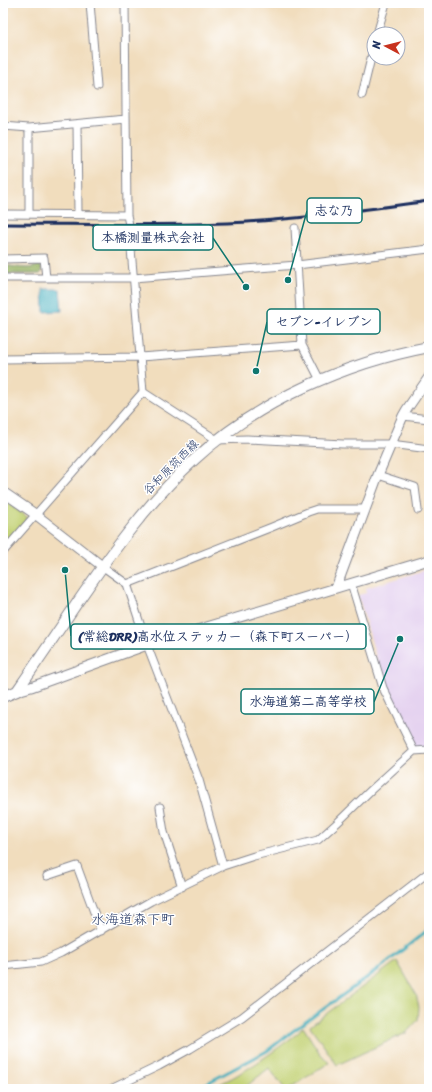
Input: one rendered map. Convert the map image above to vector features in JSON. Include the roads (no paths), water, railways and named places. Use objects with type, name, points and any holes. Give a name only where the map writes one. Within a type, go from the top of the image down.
[{"type":"main road","name":"谷和原筑西線","points":[[3,697],[17,690],[102,566],[135,523],[153,502],[216,440],[277,402],[320,380],[377,359],[429,347]]},
{"type":"street","points":[[90,3],[97,87]]},
{"type":"street","points":[[3,552],[142,392],[127,215],[125,3]]},
{"type":"street","points":[[379,26],[386,3]]},
{"type":"street","points":[[362,94],[369,66]]},
{"type":"street","points":[[3,126],[29,128],[126,119]]},
{"type":"street","points":[[77,124],[78,214]]},
{"type":"street","points":[[29,128],[29,214]]},
{"type":"street","points":[[3,214],[127,215]]},
{"type":"street","points":[[295,228],[302,345],[320,380]]},
{"type":"street","points":[[3,278],[133,278],[297,265],[429,249]]},
{"type":"street","points":[[3,259],[44,258],[46,278]]},
{"type":"street","points":[[3,359],[140,358],[302,345]]},
{"type":"street","points":[[336,588],[378,475],[403,416],[429,377]]},
{"type":"street","points":[[142,392],[216,440],[247,439],[343,444],[391,444],[429,449]]},
{"type":"street","points":[[403,416],[429,419]]},
{"type":"street","points":[[378,475],[415,487],[418,510]]},
{"type":"street","points":[[3,492],[35,514],[127,584],[147,645],[199,780],[223,866]]},
{"type":"street","points":[[127,584],[317,509],[365,509]]},
{"type":"street","points":[[17,690],[147,645],[429,560]]},
{"type":"street","points":[[351,583],[383,688],[414,751]]},
{"type":"street","points":[[3,966],[41,962],[61,953],[151,901],[223,866],[254,856],[318,840],[414,751],[429,750]]},
{"type":"street","points":[[160,807],[164,832],[182,887]]},
{"type":"street","points":[[47,876],[77,866],[101,931]]},
{"type":"street","points":[[111,1089],[166,1063],[242,1017],[429,872]]},
{"type":"water","points":[[43,289],[60,289],[62,311],[44,312]]},
{"type":"waterway","points":[[196,1089],[267,1051],[376,971],[429,929]]},
{"type":"railway","points":[[3,224],[143,225],[252,222],[429,201]]},
{"type":"place","name":"志な乃","points":[[288,280]]},
{"type":"place","name":"本橋測量株式会社","points":[[246,287]]},
{"type":"place","name":"セブン-イレブン","points":[[256,371]]},
{"type":"place","name":"(常総DRR)高水位ステッカー（森下町スーパー）","points":[[65,570]]},
{"type":"place","name":"水海道第二高等学校","points":[[400,639]]},
{"type":"district","name":"水海道森下町","points":[[133,919]]}]
